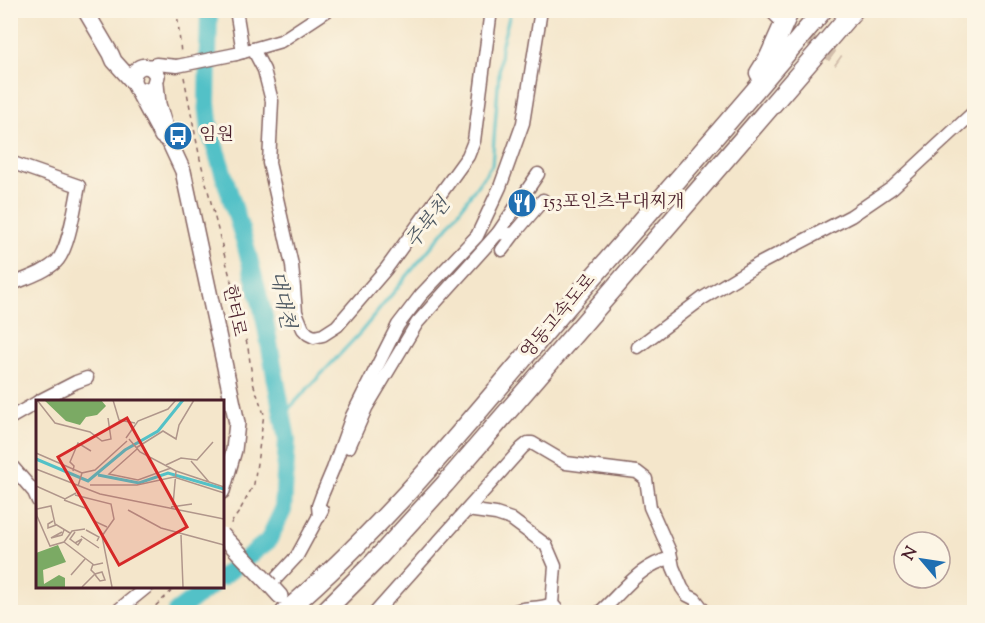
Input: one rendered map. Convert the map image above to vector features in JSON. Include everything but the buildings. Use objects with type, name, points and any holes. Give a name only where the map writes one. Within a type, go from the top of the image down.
[{"type":"highway","name":"영동고속도로","points":[[278,598],[320,582],[420,480],[823,10]]},
{"type":"highway","name":"영동고속도로","points":[[324,612],[374,562],[445,484],[854,10]]},
{"type":"highway","points":[[718,135],[769,57],[780,13]]},
{"type":"main road","name":"한터로","points":[[85,10],[114,61],[135,85],[162,136],[169,141]]},
{"type":"main road","points":[[111,54],[152,74]]},
{"type":"main road","points":[[135,70],[152,74],[146,91],[135,85],[135,70]]},
{"type":"main road","name":"한터로","points":[[152,74],[169,141],[183,171],[237,423],[234,450],[224,484]]},
{"type":"main road","points":[[224,532],[278,598]]},
{"type":"street","points":[[236,10],[237,28],[244,51],[264,70],[272,101],[269,163],[292,266],[296,312],[303,329],[314,337],[323,335],[337,326],[361,299],[386,269],[468,156],[474,141],[492,10]]},
{"type":"street","points":[[152,74],[162,74],[180,65],[281,41],[328,10]]},
{"type":"street","points":[[319,517],[318,506],[352,416],[398,325],[421,295],[477,236],[500,187],[523,123],[541,10]]},
{"type":"street","points":[[638,347],[703,298],[759,264],[851,216],[884,194],[975,112]]},
{"type":"street","points":[[10,162],[79,186],[69,234],[59,260],[47,269],[10,285]]},
{"type":"street","points":[[278,598],[297,556],[338,479],[347,451],[366,408],[417,323],[498,233],[538,174]]},
{"type":"street","points":[[502,250],[543,200]]},
{"type":"street","points":[[498,233],[514,234]]},
{"type":"street","points":[[40,400],[87,378]]},
{"type":"street","points":[[10,418],[36,402]]},
{"type":"street","points":[[376,612],[528,443],[532,443],[566,463],[637,472],[646,479],[650,507],[682,588],[705,612]]},
{"type":"street","points":[[10,464],[36,496]]},
{"type":"street","points":[[467,510],[512,519],[546,545],[555,566],[555,608],[518,609],[513,612]]},
{"type":"street","points":[[600,612],[652,564],[671,558]]},
{"type":"street","points":[[116,612],[146,587]]},
{"type":"path","points":[[177,10],[180,65],[200,159],[248,348],[253,383],[264,414],[254,484],[239,512],[224,532]]},
{"type":"path","points":[[149,612],[175,587]]},
{"type":"waterway","name":"대대천","points":[[209,10],[207,103],[210,131],[245,243],[264,316],[287,440],[283,510],[268,541],[224,575]]},
{"type":"waterway","name":"주북천","points":[[282,416],[360,333],[449,225],[492,165],[501,47],[511,10]]},
{"type":"waterway","name":"대대천","points":[[176,612],[210,587]]},
{"type":"tunnel","points":[[779,18],[839,61]]},
{"type":"place","name":"임원","points":[[178,136]]},
{"type":"place","name":"153포인츠부대찌개","points":[[522,203]]}]
